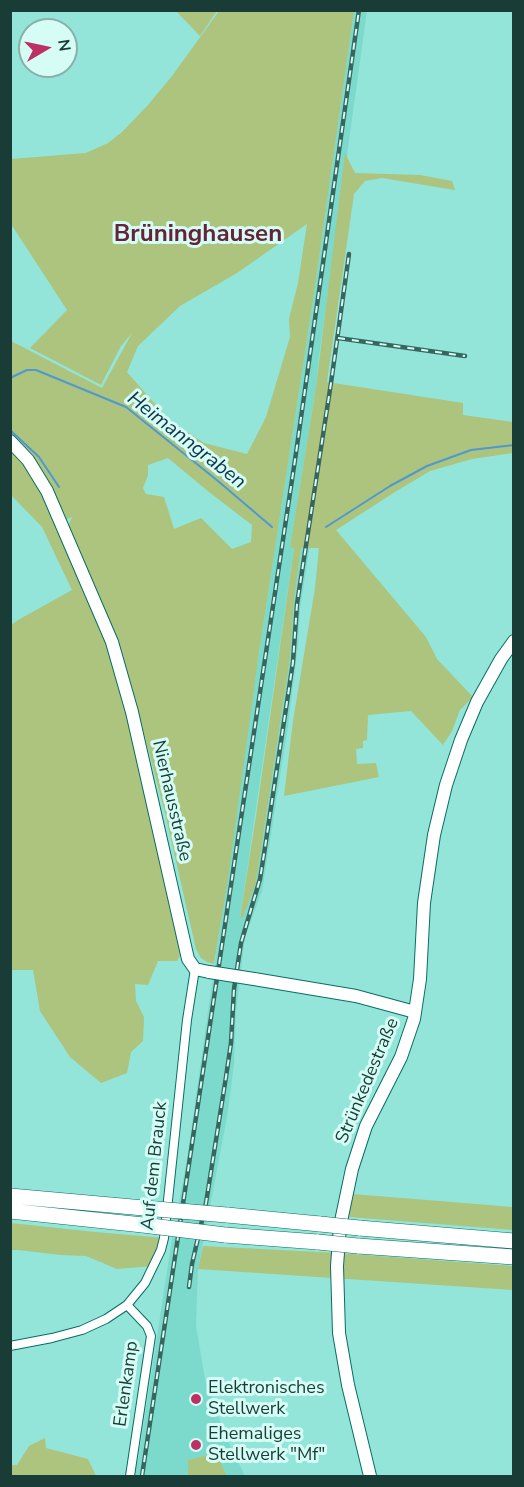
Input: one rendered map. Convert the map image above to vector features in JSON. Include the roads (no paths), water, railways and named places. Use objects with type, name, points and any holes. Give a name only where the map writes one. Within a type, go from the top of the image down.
[{"type":"highway","points":[[10,1196],[513,1241]]},
{"type":"highway","points":[[10,1211],[225,1235],[513,1257]]},
{"type":"main road","name":"Nierhausstraße","points":[[10,441],[28,460],[47,491],[111,642],[132,712],[188,959],[195,969]]},
{"type":"main road","name":"Strünkedestraße","points":[[370,1476],[348,1385],[339,1333],[337,1266],[340,1226],[352,1169],[366,1126],[409,1038],[420,979],[424,903],[434,835],[446,785],[477,702],[513,641]]},
{"type":"main road","points":[[195,969],[356,996],[415,1012]]},
{"type":"street","name":"Auf dem Brauck","points":[[10,1346],[82,1330],[106,1319],[127,1305],[145,1282],[161,1250],[195,969]]},
{"type":"street","name":"Erlenkamp","points":[[127,1305],[147,1326],[151,1336],[130,1476]]},
{"type":"waterway","name":"Heimanngraben","points":[[10,378],[27,370],[36,370],[126,407],[272,527]]},
{"type":"waterway","points":[[10,430],[39,457],[59,487]]},
{"type":"waterway","name":"Heimanngraben","points":[[326,527],[390,486],[427,466],[471,450],[514,445]]},
{"type":"railway","points":[[142,1476],[295,460],[359,10]]},
{"type":"railway","points":[[189,1287],[206,1203],[226,1077],[231,1043],[234,989],[241,943],[260,879],[264,854],[293,662],[297,604],[349,254]]},
{"type":"railway","points":[[338,338],[465,356]]},
{"type":"place","name":"Elektronisches Stellwerk","points":[[196,1399]]},
{"type":"place","name":"Ehemaliges Stellwerk \"Mf\"","points":[[196,1445]]},
{"type":"district","name":"Brüninghausen","points":[[198,235]]}]
